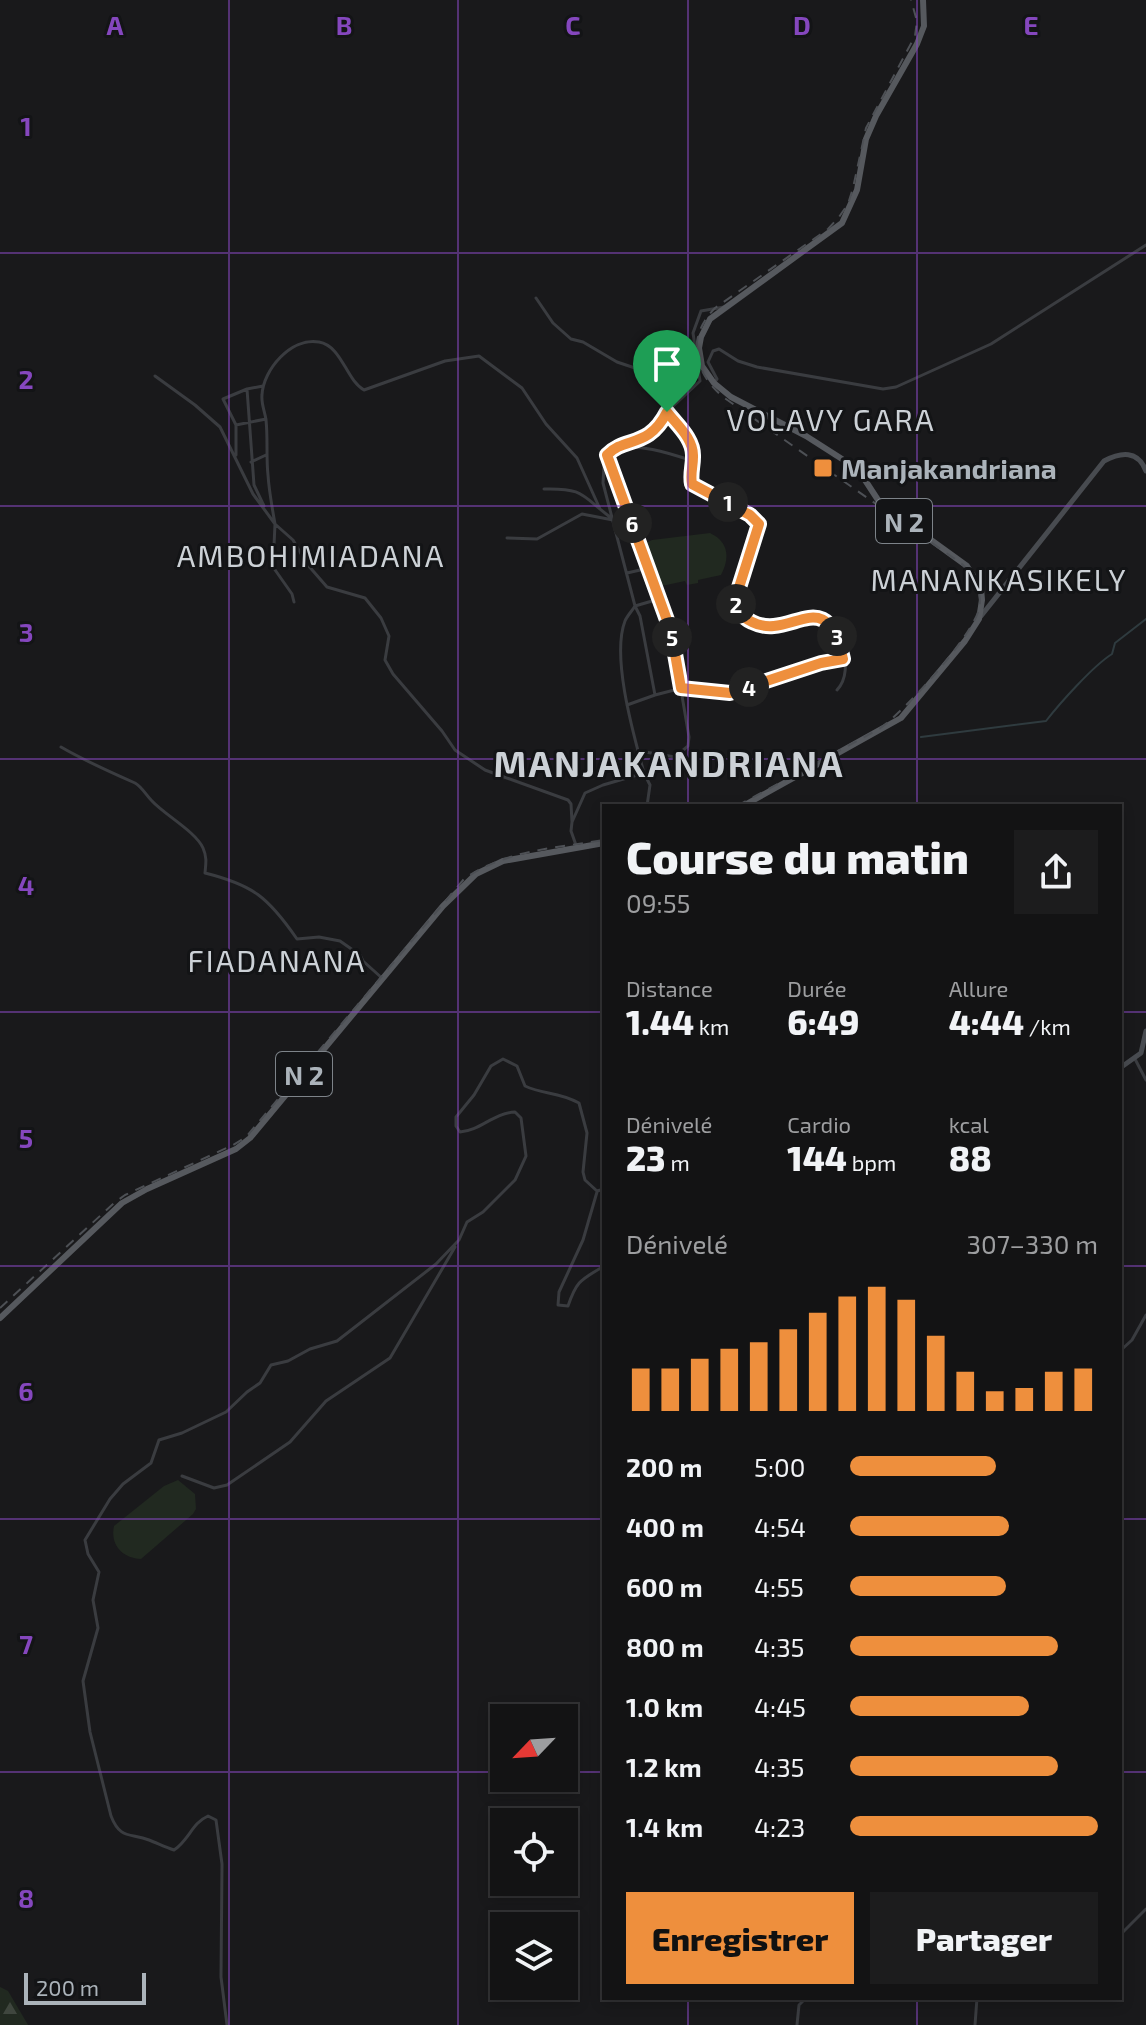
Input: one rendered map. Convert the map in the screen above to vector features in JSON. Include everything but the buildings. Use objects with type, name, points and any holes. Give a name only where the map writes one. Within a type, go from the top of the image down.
[{"type":"main road","points":[[714,383],[702,366],[699,348],[710,319],[842,223],[857,190],[866,139],[924,26],[923,0]]},
{"type":"main road","name":"N 2","points":[[714,383],[731,397],[806,436],[842,459],[863,477],[880,503],[967,566],[981,588],[979,619]]},
{"type":"main road","points":[[747,804],[901,718],[965,641],[979,619]]},
{"type":"main road","name":"N 2","points":[[0,1318],[122,1203],[236,1149],[250,1138],[443,906],[476,874],[503,861],[602,843]]},
{"type":"street","points":[[714,383],[717,379],[708,362],[709,356],[719,349],[738,361],[757,367],[883,389],[896,387],[991,344],[1146,245]]},
{"type":"street","points":[[536,298],[553,323],[571,339],[654,377],[662,391],[667,412],[686,435],[694,453],[692,484],[750,515],[759,524],[736,597],[736,606],[744,618],[762,627],[773,627],[811,616],[820,619],[836,635],[843,659],[845,674],[837,690]]},
{"type":"street","points":[[655,695],[640,616],[602,474],[607,455],[612,450],[653,432],[667,412],[700,381],[693,333],[701,311],[724,307]]},
{"type":"street","points":[[294,602],[292,594],[273,567],[275,524],[262,396],[267,376],[288,350],[316,341],[337,355],[353,380],[364,390],[445,361],[479,356],[522,388],[546,424],[577,458],[600,509]]},
{"type":"street","points":[[155,376],[220,427],[249,487],[265,510]]},
{"type":"street","points":[[236,459],[236,425],[223,399],[264,386]]},
{"type":"street","points":[[247,389],[254,485],[269,520],[298,545],[307,564],[327,587],[365,598],[372,605],[389,636],[385,660],[393,674],[455,750],[485,770],[568,800],[571,804],[571,831],[578,848]]},
{"type":"street","points":[[236,425],[266,419]]},
{"type":"street","points":[[621,447],[647,449],[693,461]]},
{"type":"street","points":[[979,619],[1104,461],[1119,453],[1130,454],[1138,458],[1146,471]]},
{"type":"street","points":[[251,462],[267,455]]},
{"type":"street","points":[[607,455],[671,631],[688,746],[675,757],[638,751]]},
{"type":"street","points":[[544,489],[560,489],[589,497],[613,520]]},
{"type":"street","points":[[507,538],[537,539],[582,514],[613,520]]},
{"type":"street","points":[[627,573],[649,568]]},
{"type":"street","points":[[647,804],[650,785],[644,773],[627,705],[622,645],[625,620],[635,606],[659,599]]},
{"type":"street","points":[[627,705],[681,688],[730,693],[821,663],[843,659]]},
{"type":"street","points":[[61,747],[122,779],[138,784],[153,803],[202,844],[207,859],[205,873],[245,885],[279,913],[297,939],[330,938],[352,948],[383,979]]},
{"type":"street","points":[[572,822],[585,793],[644,773]]},
{"type":"street","points":[[1122,1067],[1141,1053],[1146,1031]]},
{"type":"street","points":[[182,1476],[214,1488],[243,1476],[290,1442],[326,1401],[390,1358],[467,1222],[483,1212],[515,1180],[526,1156],[521,1118],[515,1112],[494,1116],[470,1131],[460,1132],[456,1126],[456,1117],[491,1066],[503,1059],[517,1066],[525,1086],[535,1091],[563,1094],[579,1103],[587,1133],[583,1172],[585,1180],[597,1191]]},
{"type":"street","points":[[1135,1059],[1146,1080]]},
{"type":"street","points":[[597,1191],[602,1190]]},
{"type":"street","points":[[597,1191],[583,1240],[559,1292],[558,1305],[568,1306],[577,1285],[602,1267]]},
{"type":"street","points":[[227,2025],[221,1977],[222,1864],[216,1820],[208,1816],[200,1819],[186,1842],[174,1850],[148,1839],[126,1836],[116,1829],[111,1816],[90,1732],[83,1681],[98,1628],[93,1600],[99,1572],[88,1554],[85,1540],[110,1499],[123,1484],[151,1463],[159,1440],[182,1433],[226,1412],[260,1383],[271,1365],[337,1341],[436,1264],[458,1241]]},
{"type":"street","points":[[1122,1349],[1132,1340],[1146,1315]]},
{"type":"street","points":[[1122,1933],[1146,1909]]},
{"type":"street","points":[[797,2025],[799,2005],[804,2000]]},
{"type":"street","points":[[975,2025],[977,2000]]},
{"type":"green space","points":[[710,533],[721,541],[726,551],[726,563],[721,575],[698,580],[698,583],[687,585],[685,581],[657,587],[642,545],[652,540]]},
{"type":"green space","points":[[178,1480],[195,1494],[196,1509],[193,1514],[141,1559],[123,1553],[114,1539],[114,1526],[164,1486]]},
{"type":"green space","points":[[0,1987],[8,1991],[28,2025],[0,2025]]},
{"type":"waterway","points":[[921,737],[1046,721],[1086,676],[1112,654],[1115,643],[1146,619]]},
{"type":"railway","points":[[741,804],[879,729],[890,720],[951,655],[979,609],[980,596],[976,585],[962,564],[723,397],[705,376],[697,354],[700,331],[715,308],[828,229],[848,204],[866,128],[915,36],[917,21],[911,0]]},
{"type":"railway","points":[[0,1308],[125,1195],[246,1137],[464,879],[514,856],[602,840]]},
{"type":"place","name":"Manjakandriana","points":[[823,468]]},
{"type":"district","name":"VOLAVY GARA","points":[[831,419]]},
{"type":"district","name":"AMBOHIMIADANA","points":[[311,555]]},
{"type":"district","name":"MANANKASIKELY","points":[[999,579]]},
{"type":"district","name":"MANJAKANDRIANA","points":[[669,762]]},
{"type":"district","name":"FIADANANA","points":[[277,960]]},
{"type":"route","points":[[667,412],[686,435],[694,453],[690,477],[692,484],[750,515],[759,524],[736,597],[736,606],[744,618],[762,627],[773,627],[811,616],[820,619],[836,635],[843,659],[821,663],[730,693],[681,688],[671,631],[607,455],[612,450],[645,438],[662,422],[667,412]]}]
